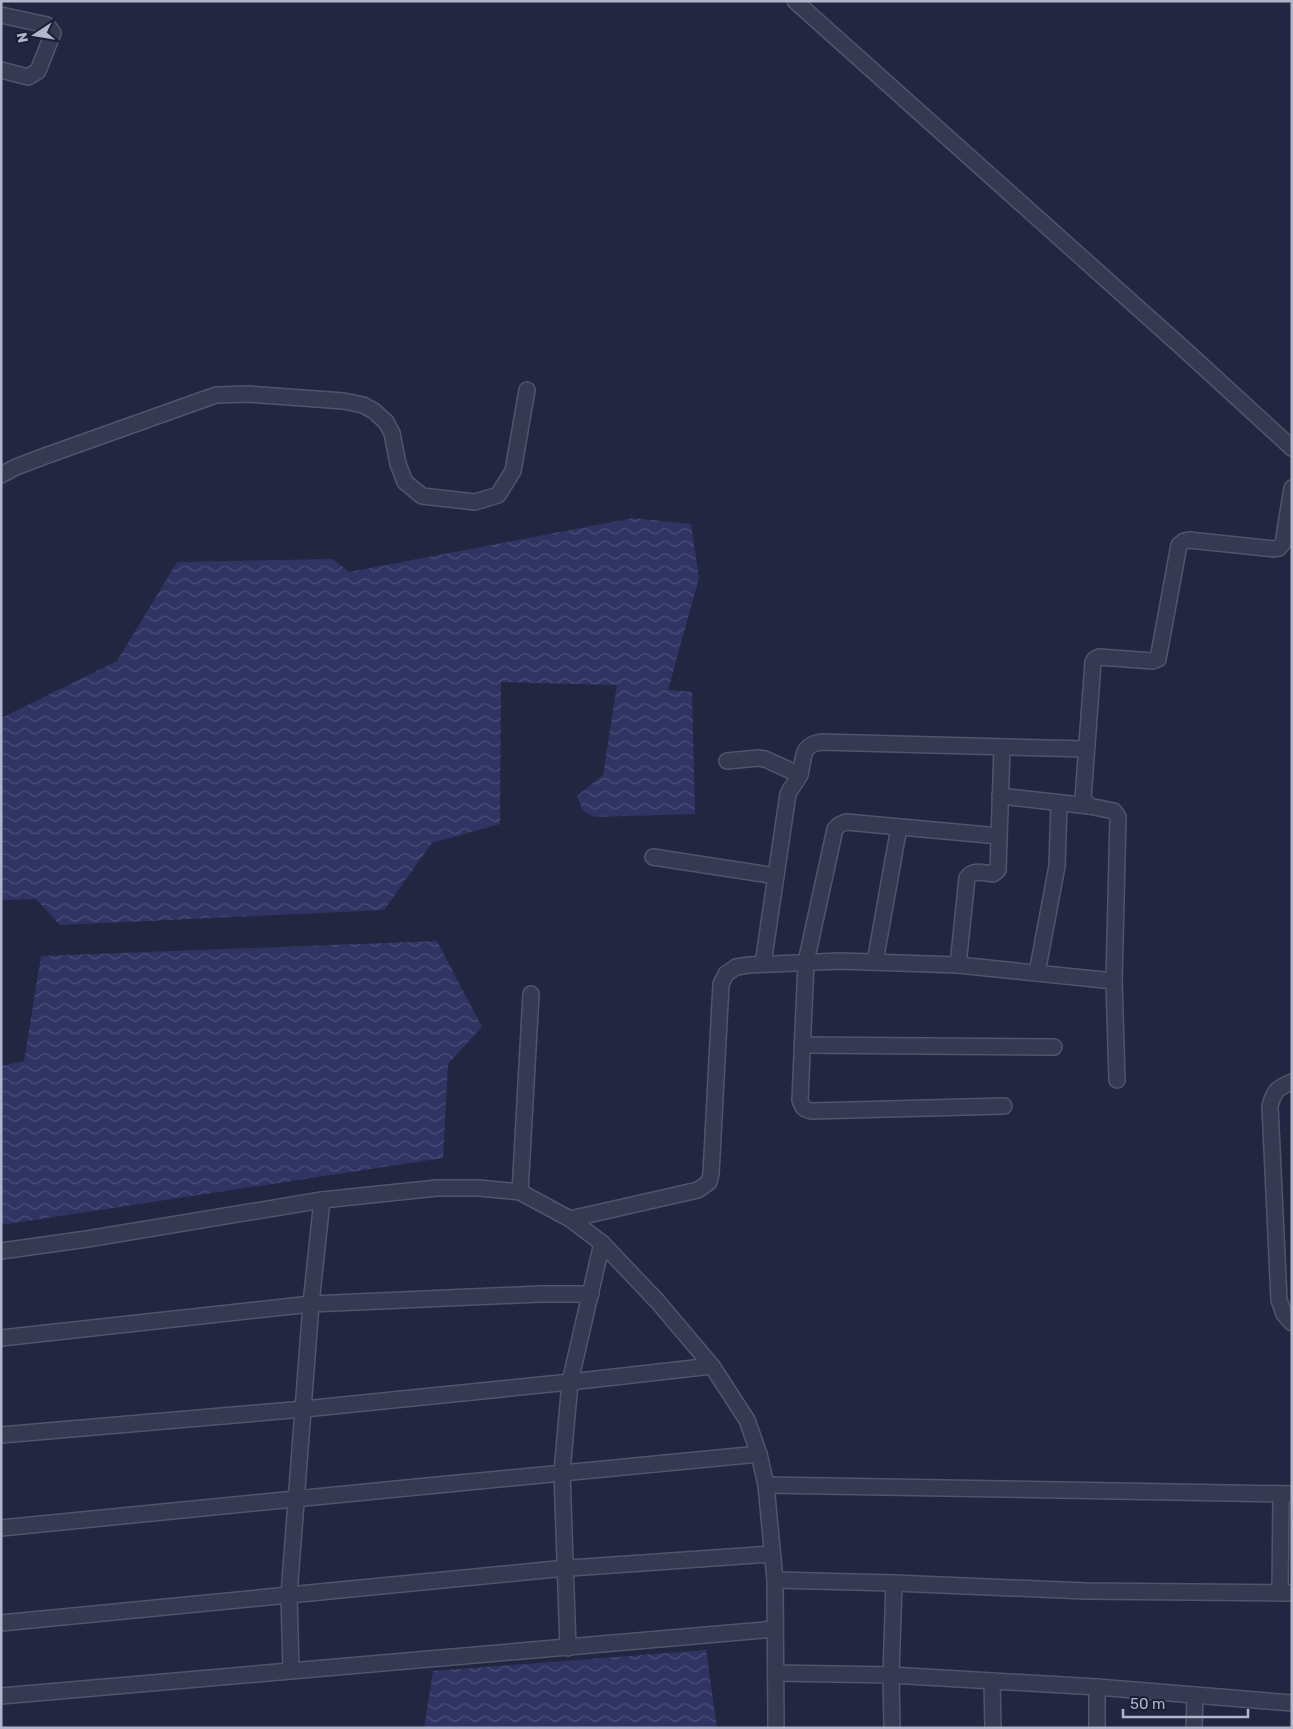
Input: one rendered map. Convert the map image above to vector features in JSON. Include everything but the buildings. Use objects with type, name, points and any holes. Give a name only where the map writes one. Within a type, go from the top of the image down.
[{"type":"street","points":[[794,1],[1292,448]]},
{"type":"street","points":[[1,15],[47,25],[53,33],[38,71],[28,77],[1,70]]},
{"type":"street","points":[[1,475],[45,456],[216,396],[248,394],[344,401],[363,405],[374,411],[386,422],[392,433],[398,464],[405,482],[422,496],[475,502],[498,495],[513,471],[527,390]]},
{"type":"street","points":[[1089,806],[1083,799],[1093,662],[1099,657],[1153,661],[1158,659],[1179,545],[1189,540],[1279,548],[1283,543],[1292,488]]},
{"type":"street","points":[[762,964],[788,794],[800,775],[804,752],[813,743],[1086,749]]},
{"type":"street","points":[[958,965],[967,878],[970,874],[976,872],[996,873],[998,870],[1002,747]]},
{"type":"street","points":[[728,761],[765,759],[800,775]]},
{"type":"street","points":[[1000,796],[1089,806],[1114,811],[1118,817],[1114,980],[1117,1080]]},
{"type":"street","points":[[1037,973],[1057,866],[1059,803]]},
{"type":"street","points":[[998,836],[846,822],[839,825],[836,829],[806,962],[800,1100],[801,1106],[812,1112],[1004,1106]]},
{"type":"street","points":[[875,962],[899,827]]},
{"type":"street","points":[[653,857],[776,876]]},
{"type":"street","points":[[570,1218],[698,1190],[709,1182],[712,1174],[721,984],[726,974],[736,968],[762,964],[806,962],[875,962],[958,965],[1114,980]]},
{"type":"street","points":[[520,1192],[531,994]]},
{"type":"street","points":[[802,1045],[1054,1047]]},
{"type":"street","points":[[1292,1082],[1282,1086],[1274,1094],[1270,1106],[1279,1300],[1284,1314],[1292,1323]]},
{"type":"street","points":[[1,1251],[87,1239],[268,1207],[437,1188],[479,1188],[520,1192],[570,1218],[602,1243],[658,1302],[712,1366],[747,1420],[759,1454],[766,1486],[775,1580],[776,1728]]},
{"type":"street","points":[[291,1670],[289,1595],[311,1304],[322,1200]]},
{"type":"street","points":[[568,1648],[562,1472],[570,1382],[602,1243]]},
{"type":"street","points":[[1,1338],[311,1304],[540,1294],[591,1294]]},
{"type":"street","points":[[1,1435],[304,1408],[712,1366]]},
{"type":"street","points":[[1,1528],[759,1454]]},
{"type":"street","points":[[766,1486],[1286,1494],[1286,1593],[1086,1591],[775,1580]]},
{"type":"street","points":[[1,1623],[565,1569],[772,1554]]},
{"type":"street","points":[[892,1728],[891,1675],[894,1583]]},
{"type":"street","points":[[1,1696],[775,1630]]},
{"type":"street","points":[[776,1672],[891,1675],[1097,1687],[1292,1703]]},
{"type":"street","points":[[992,1681],[993,1728]]},
{"type":"street","points":[[1096,1728],[1097,1687]]},
{"type":"street","points":[[1194,1695],[1194,1728]]},
{"type":"water","points":[[633,518],[691,524],[699,578],[668,690],[692,692],[695,814],[595,817],[583,811],[577,796],[603,775],[617,685],[501,682],[500,824],[432,843],[384,910],[60,925],[36,899],[1,900],[1,718],[117,661],[177,562],[333,559],[349,572]]},
{"type":"water","points":[[437,941],[482,1027],[448,1064],[443,1158],[1,1225],[1,1066],[24,1061],[41,956]]},
{"type":"water","points":[[706,1650],[717,1728],[424,1728],[433,1671]]}]
